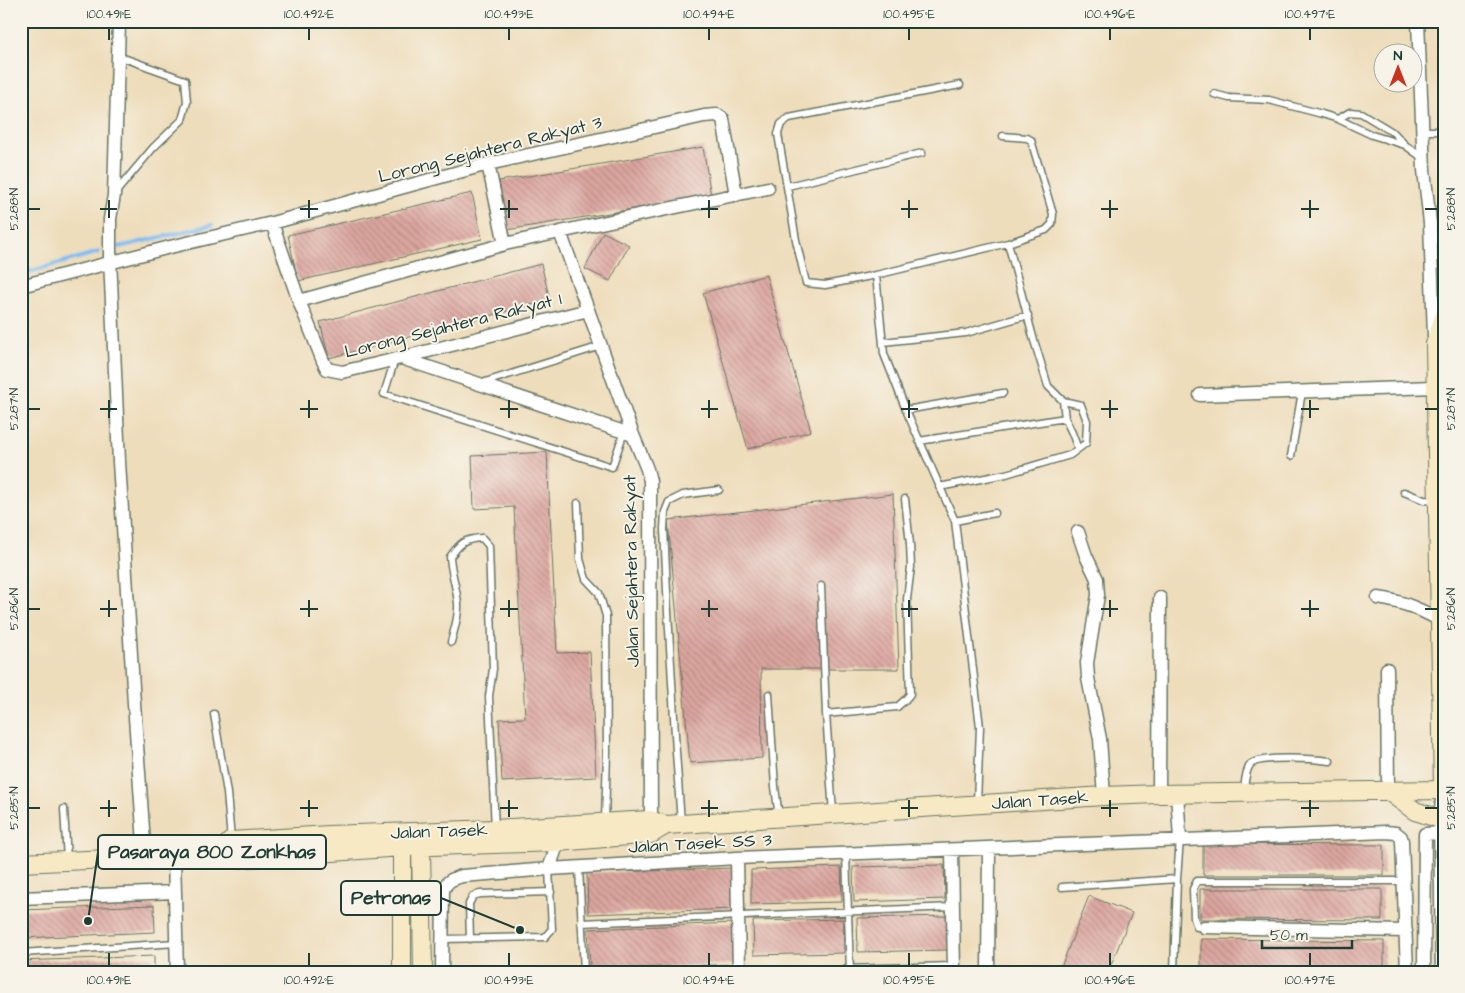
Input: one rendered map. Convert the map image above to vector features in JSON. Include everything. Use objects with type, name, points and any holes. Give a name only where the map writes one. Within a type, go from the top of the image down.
[{"type":"main road","points":[[1443,790],[1440,620],[1441,499],[1435,387],[1435,344],[1444,317]]},
{"type":"main road","name":"Jalan Tasek","points":[[21,863],[174,856],[225,856],[410,845],[558,842],[662,826],[1104,796],[1177,793],[1443,790]]},
{"type":"main road","points":[[1388,791],[1415,812],[1440,826]]},
{"type":"main road","name":"Jalan Tasek","points":[[231,841],[605,822],[662,826]]},
{"type":"main road","points":[[402,972],[410,845],[417,835],[428,831]]},
{"type":"main road","points":[[375,834],[410,845]]},
{"type":"main road","points":[[225,856],[231,841]]},
{"type":"main road","points":[[410,845],[423,972]]},
{"type":"street","points":[[119,21],[114,195],[110,218],[110,263],[120,472],[145,857]]},
{"type":"street","points":[[1418,21],[1435,344]]},
{"type":"street","name":"Lorong Sejahtera Rakyat 3","points":[[21,286],[272,223],[488,164],[704,116],[717,115],[723,118],[736,195]]},
{"type":"street","points":[[488,164],[505,244]]},
{"type":"street","points":[[272,223],[299,301],[505,244],[768,188]]},
{"type":"street","name":"Jalan Sejahtera Rakyat","points":[[560,232],[601,346],[628,433],[647,469],[650,481],[662,826]]},
{"type":"street","name":"Lorong Sejahtera Rakyat 1","points":[[299,301],[322,361],[327,369],[342,372],[588,310]]},
{"type":"street","points":[[398,359],[628,433]]},
{"type":"street","points":[[1200,395],[1435,387]]},
{"type":"street","points":[[1078,532],[1086,556],[1097,579],[1098,595],[1088,663],[1088,678],[1100,739],[1104,796]]},
{"type":"street","points":[[1159,794],[1160,598]]},
{"type":"street","points":[[1378,598],[1413,606],[1440,620]]},
{"type":"street","points":[[1387,670],[1388,791]]},
{"type":"street","points":[[1442,972],[1440,826],[1443,790]]},
{"type":"street","points":[[1177,793],[1180,839]]},
{"type":"street","points":[[1424,972],[1425,834],[1440,826]]},
{"type":"street","name":"Jalan Tasek SS 3","points":[[442,939],[443,891],[446,883],[452,879],[462,876],[549,869],[737,858],[1386,832],[1396,833],[1401,837],[1404,881]]},
{"type":"street","points":[[549,869],[558,842]]},
{"type":"street","points":[[988,972],[989,849]]},
{"type":"street","points":[[849,972],[954,970],[952,850]]},
{"type":"street","points":[[174,856],[177,972]]},
{"type":"street","points":[[737,858],[740,972]]},
{"type":"street","points":[[1404,881],[1407,972]]},
{"type":"street","points":[[21,898],[175,892]]},
{"type":"street","points":[[1204,927],[1406,930]]},
{"type":"street","points":[[442,939],[442,972]]},
{"type":"lane","points":[[114,195],[153,148],[182,120],[187,102],[185,80],[118,56]]},
{"type":"lane","points":[[960,85],[788,118],[781,124],[778,134],[796,240],[806,283],[825,286],[876,276],[1008,243],[1046,230],[1052,224],[1053,214],[1031,140],[1003,136]]},
{"type":"lane","points":[[1214,94],[1229,98],[1269,100],[1338,119],[1372,135],[1405,146]]},
{"type":"lane","points":[[1338,119],[1350,112],[1361,113],[1394,134],[1405,146],[1424,159]]},
{"type":"lane","points":[[1423,131],[1444,131]]},
{"type":"lane","points":[[788,186],[922,153]]},
{"type":"lane","points":[[939,487],[1006,474],[1070,455],[1086,443],[1088,421],[1081,405],[1063,401],[1048,386],[1008,243]]},
{"type":"lane","points":[[876,276],[884,354],[919,441],[955,521],[980,727],[977,804]]},
{"type":"lane","points":[[883,342],[966,333],[1028,315]]},
{"type":"lane","points":[[478,384],[601,346]]},
{"type":"lane","points":[[398,359],[384,394],[612,467],[628,433]]},
{"type":"lane","points":[[1291,456],[1302,392]]},
{"type":"lane","points":[[906,410],[1003,393]]},
{"type":"lane","points":[[1063,401],[1065,418],[1078,449]]},
{"type":"lane","points":[[919,441],[1065,418]]},
{"type":"lane","points":[[662,826],[676,752],[664,529],[665,512],[669,502],[683,495],[719,490]]},
{"type":"lane","points":[[1404,492],[1424,500],[1441,499]]},
{"type":"lane","points":[[826,714],[897,707],[910,694],[907,599],[911,567],[906,499]]},
{"type":"lane","points":[[578,502],[580,559],[586,579],[599,593],[606,616],[607,752],[605,822]]},
{"type":"lane","points":[[955,521],[995,513]]},
{"type":"lane","points":[[451,642],[458,617],[458,603],[450,557],[457,547],[469,539],[482,538],[490,546],[493,670],[489,696],[495,829]]},
{"type":"lane","points":[[821,586],[826,714],[833,814]]},
{"type":"lane","points":[[768,694],[779,818]]},
{"type":"lane","points":[[214,714],[227,793],[231,841]]},
{"type":"lane","points":[[1244,792],[1247,772],[1251,763],[1257,760],[1297,759],[1330,761]]},
{"type":"lane","points":[[64,810],[67,861]]},
{"type":"lane","points":[[1174,972],[1180,839]]},
{"type":"lane","points":[[846,854],[849,972]]},
{"type":"lane","points":[[579,868],[584,972]]},
{"type":"lane","points":[[442,939],[545,937],[552,929],[549,869]]},
{"type":"lane","points":[[1062,887],[1177,879]]},
{"type":"lane","points":[[1204,927],[1197,927],[1194,918],[1193,889],[1197,881],[1404,881]]},
{"type":"lane","points":[[470,939],[469,904],[473,896],[480,894],[550,892]]},
{"type":"lane","points":[[581,923],[953,907]]},
{"type":"lane","points":[[21,953],[177,943]]},
{"type":"building","points":[[703,147],[711,196],[507,230],[499,181]]},
{"type":"building","points":[[472,193],[482,239],[298,281],[288,235]]},
{"type":"building","points":[[603,232],[629,245],[610,281],[585,269]]},
{"type":"building","points":[[541,264],[550,300],[329,358],[320,322]]},
{"type":"building","points":[[766,275],[811,431],[748,449],[703,293]]},
{"type":"building","points":[[547,452],[557,653],[590,652],[596,777],[502,782],[499,719],[525,718],[514,507],[474,509],[472,456]]},
{"type":"building","points":[[893,494],[899,669],[761,669],[762,758],[690,763],[668,520]]},
{"type":"building","points":[[1203,844],[1384,845],[1384,875],[1203,875]]},
{"type":"building","points":[[944,865],[945,899],[854,902],[853,867]]},
{"type":"building","points":[[841,867],[842,902],[751,904],[751,870]]},
{"type":"building","points":[[733,868],[735,909],[588,914],[587,873]]},
{"type":"building","points":[[1200,889],[1382,889],[1382,920],[1200,919]]},
{"type":"building","points":[[1089,896],[1132,913],[1108,972],[1059,972]]},
{"type":"building","points":[[154,905],[155,932],[21,938],[21,910]]},
{"type":"building","points":[[948,916],[949,950],[858,952],[857,918]]},
{"type":"building","points":[[843,919],[844,953],[754,955],[753,921]]},
{"type":"building","points":[[735,923],[736,964],[590,970],[588,929]]},
{"type":"building","points":[[1201,939],[1384,941],[1384,972],[1201,970]]},
{"type":"building","points":[[154,956],[154,972],[21,972],[21,961]]},
{"type":"waterway","points":[[119,247],[212,225]]},
{"type":"waterway","points":[[21,274],[99,252]]},
{"type":"place","name":"Pasaraya 800 Zonkhas","points":[[88,921]]},
{"type":"place","name":"Petronas","points":[[520,930]]}]
